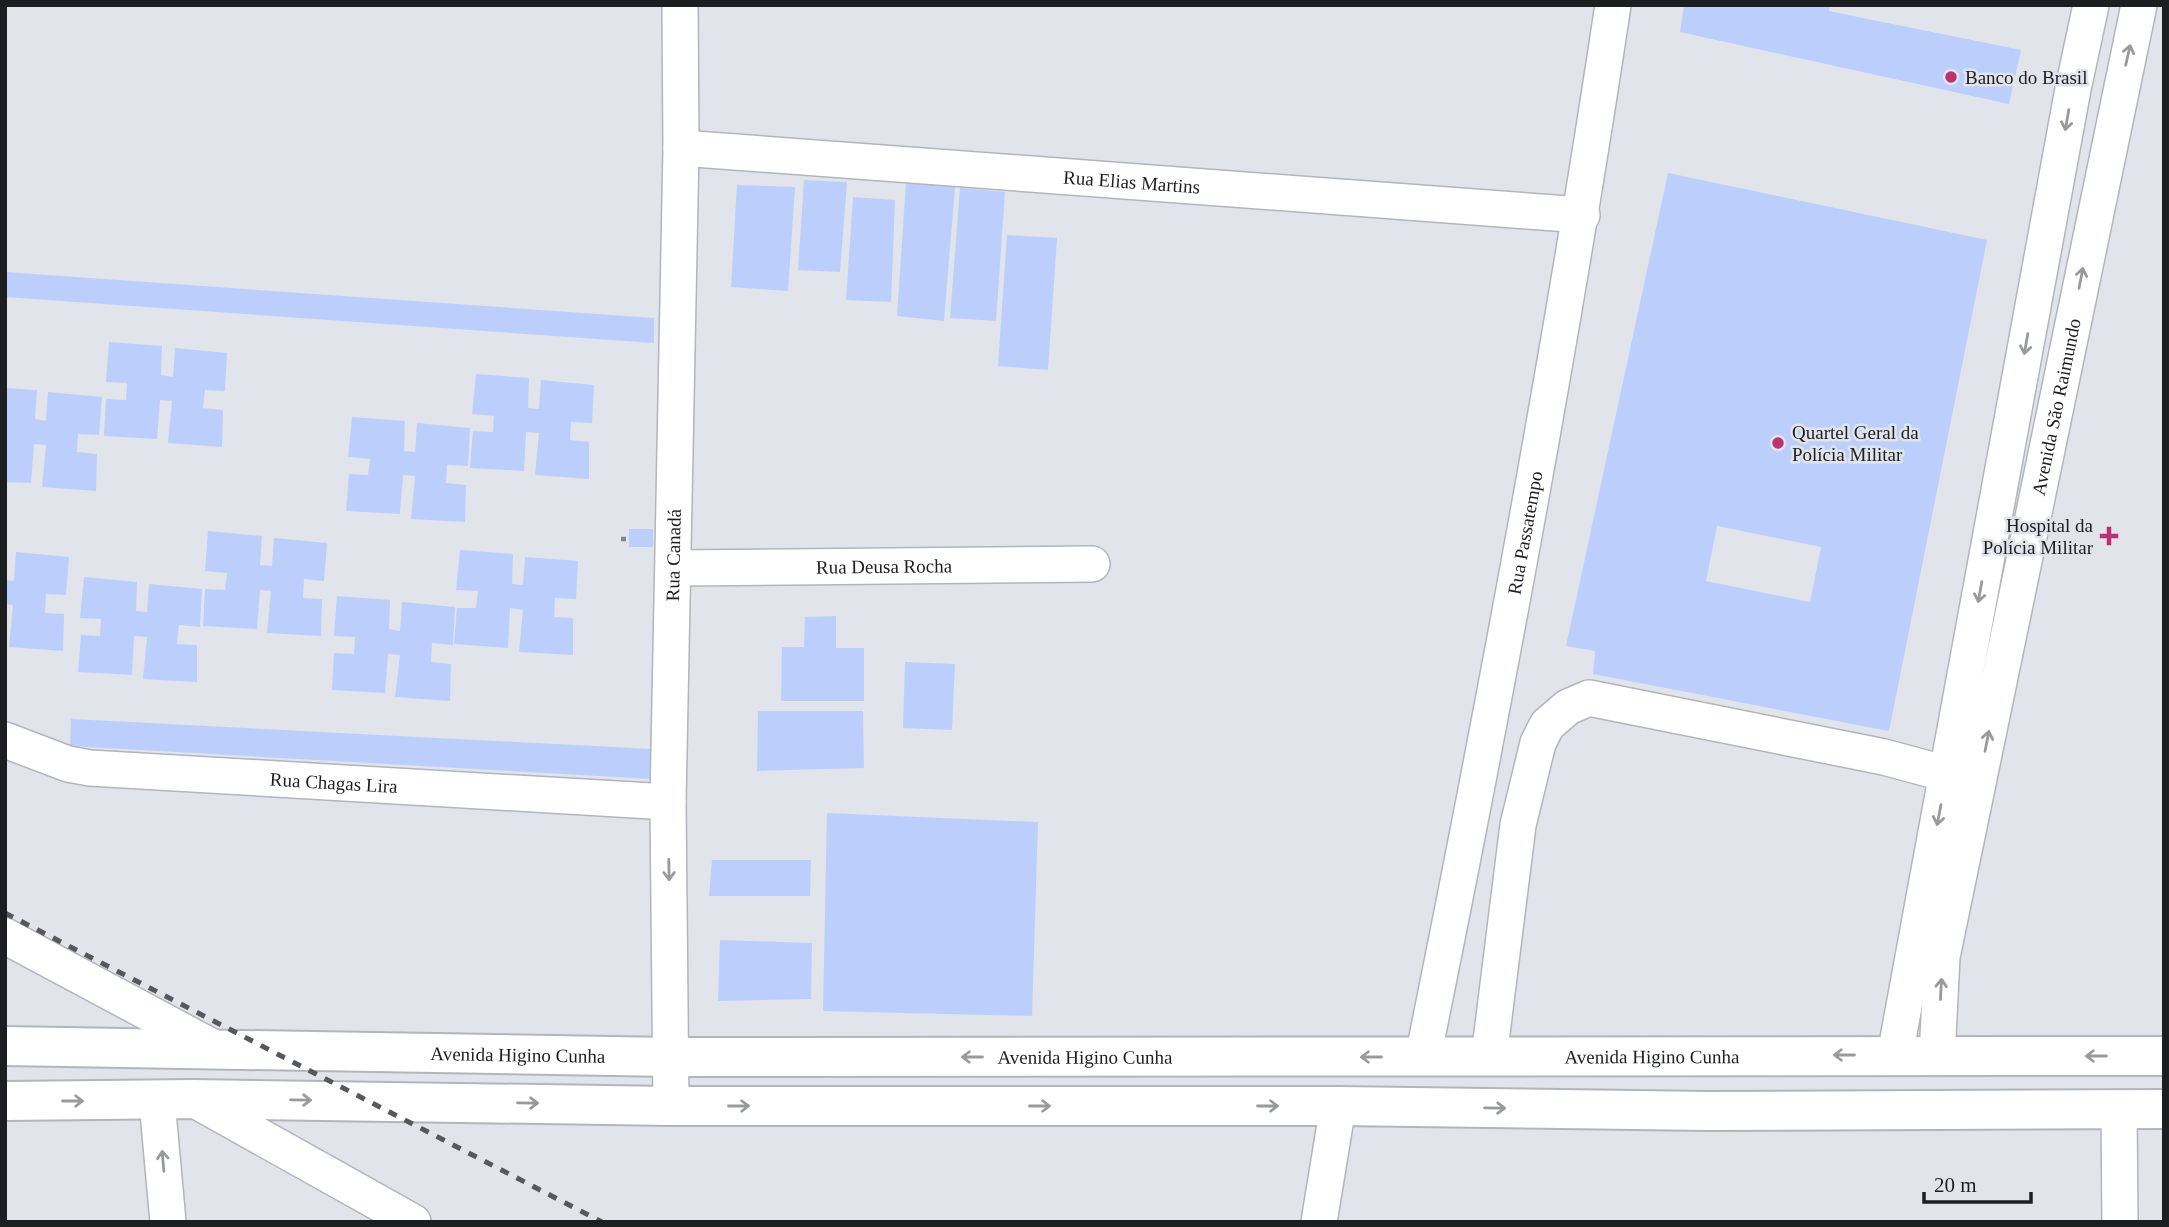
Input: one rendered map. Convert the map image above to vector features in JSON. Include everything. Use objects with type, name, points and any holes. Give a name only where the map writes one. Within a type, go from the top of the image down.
[{"type":"main road","name":"Avenida Higino Cunha","points":[[5,1046],[671,1057],[2164,1056]]},
{"type":"main road","points":[[5,1101],[1708,1111],[2164,1110]]},
{"type":"street","name":"Rua Canadá","points":[[671,1106],[668,802],[681,148],[680,5]]},
{"type":"street","name":"Rua Passatempo","points":[[1423,1057],[1512,609],[1582,215],[1613,5]]},
{"type":"street","name":"Avenida São Raimundo","points":[[1937,1057],[1942,957],[1963,778],[2070,102],[2091,5]]},
{"type":"street","name":"Avenida São Raimundo","points":[[1895,1055],[1963,778],[2139,5]]},
{"type":"street","name":"Rua Elias Martins","points":[[681,148],[1582,215]]},
{"type":"street","name":"Rua Deusa Rocha","points":[[674,568],[1092,564]]},
{"type":"street","points":[[1489,1057],[1518,825],[1538,743],[1547,726],[1568,707],[1589,698],[1884,757],[1963,778]]},
{"type":"street","name":"Rua Chagas Lira","points":[[5,740],[68,764],[100,769],[668,802]]},
{"type":"street","points":[[1470,824],[1518,825]]},
{"type":"street","points":[[5,936],[214,1048]]},
{"type":"street","points":[[168,1222],[175,1100],[412,1222]]},
{"type":"street","points":[[1319,1222],[1338,1107]]},
{"type":"street","points":[[2119,1110],[2120,1222]]},
{"type":"path","points":[[621,538],[629,539]]},
{"type":"building","name":"Banco do Brasil","points":[[1684,5],[1830,5],[1829,11],[2021,50],[2009,104],[1680,32]]},
{"type":"building","points":[[1668,173],[1987,240],[1889,731],[1593,674],[1595,651],[1566,646]],"holes":[[[1717,526],[1821,547],[1810,602],[1706,581]]]},
{"type":"building","points":[[804,180],[847,182],[840,272],[798,270]]},
{"type":"building","points":[[906,182],[955,187],[944,321],[897,316]]},
{"type":"building","points":[[737,185],[795,187],[788,291],[731,287]]},
{"type":"building","points":[[960,188],[1005,192],[996,321],[950,318]]},
{"type":"building","points":[[853,197],[895,200],[891,302],[846,300]]},
{"type":"building","points":[[1007,235],[1057,238],[1048,370],[998,366]]},
{"type":"building","points":[[5,272],[654,318],[654,343],[5,297]]},
{"type":"building","points":[[109,342],[162,346],[161,375],[173,377],[175,348],[227,353],[225,391],[205,390],[203,408],[223,410],[222,447],[168,443],[172,401],[160,400],[157,439],[104,436],[106,399],[126,400],[127,383],[106,382]]},
{"type":"building","points":[[476,374],[529,378],[528,408],[539,409],[541,380],[594,385],[592,423],[571,422],[570,440],[589,442],[589,479],[535,475],[539,433],[526,432],[524,471],[470,468],[473,431],[493,432],[494,416],[472,414]]},
{"type":"building","points":[[5,388],[37,390],[35,419],[46,421],[48,392],[102,397],[99,435],[78,434],[77,452],[97,454],[96,491],[42,487],[46,445],[34,444],[31,483],[5,482]]},
{"type":"building","points":[[352,417],[405,421],[404,451],[415,452],[417,423],[470,428],[468,466],[447,465],[446,483],[466,485],[465,522],[411,519],[415,476],[403,475],[400,514],[346,511],[349,474],[368,475],[370,459],[348,457]]},
{"type":"building","points":[[629,529],[653,529],[653,547],[629,547]]},
{"type":"building","points":[[208,531],[262,536],[260,565],[272,566],[274,538],[327,543],[324,581],[304,579],[303,598],[322,599],[321,636],[267,633],[271,591],[260,590],[257,629],[203,626],[205,589],[225,590],[227,573],[205,571]]},
{"type":"building","points":[[460,550],[513,554],[512,584],[523,585],[525,557],[578,561],[576,599],[555,598],[554,617],[573,618],[573,655],[519,652],[523,610],[510,608],[508,648],[454,644],[457,608],[476,608],[478,591],[456,590]]},
{"type":"building","points":[[16,552],[69,557],[66,595],[46,594],[45,613],[64,614],[63,651],[9,647],[13,605],[5,604],[5,580],[14,581]]},
{"type":"building","points":[[84,577],[137,582],[136,611],[147,612],[149,584],[202,589],[200,627],[179,625],[177,644],[197,645],[197,682],[143,679],[147,637],[134,636],[132,675],[78,672],[81,635],[100,636],[101,619],[80,618]]},
{"type":"building","points":[[337,596],[390,600],[389,629],[400,631],[402,602],[455,607],[453,645],[432,643],[431,662],[451,664],[450,701],[395,697],[400,655],[388,654],[385,693],[332,690],[334,653],[354,654],[355,637],[334,636]]},
{"type":"building","points":[[836,616],[836,648],[864,648],[864,701],[781,701],[782,647],[804,647],[805,617]]},
{"type":"building","points":[[905,662],[955,664],[952,730],[903,728]]},
{"type":"building","points":[[758,711],[863,711],[864,768],[757,771]]},
{"type":"building","points":[[71,719],[651,749],[651,779],[70,746]]},
{"type":"building","points":[[827,813],[1038,822],[1032,1016],[823,1011]]},
{"type":"building","points":[[712,860],[811,860],[810,896],[709,896]]},
{"type":"building","points":[[720,940],[812,943],[811,999],[718,1001]]},
{"type":"railway","points":[[5,913],[602,1222]]},
{"type":"place","name":"Banco do Brasil","points":[[1951,77]]},
{"type":"place","name":"Quartel Geral da Polícia Militar","points":[[1778,443]]},
{"type":"place","name":"Hospital da Polícia Militar","points":[[2109,536]]}]
